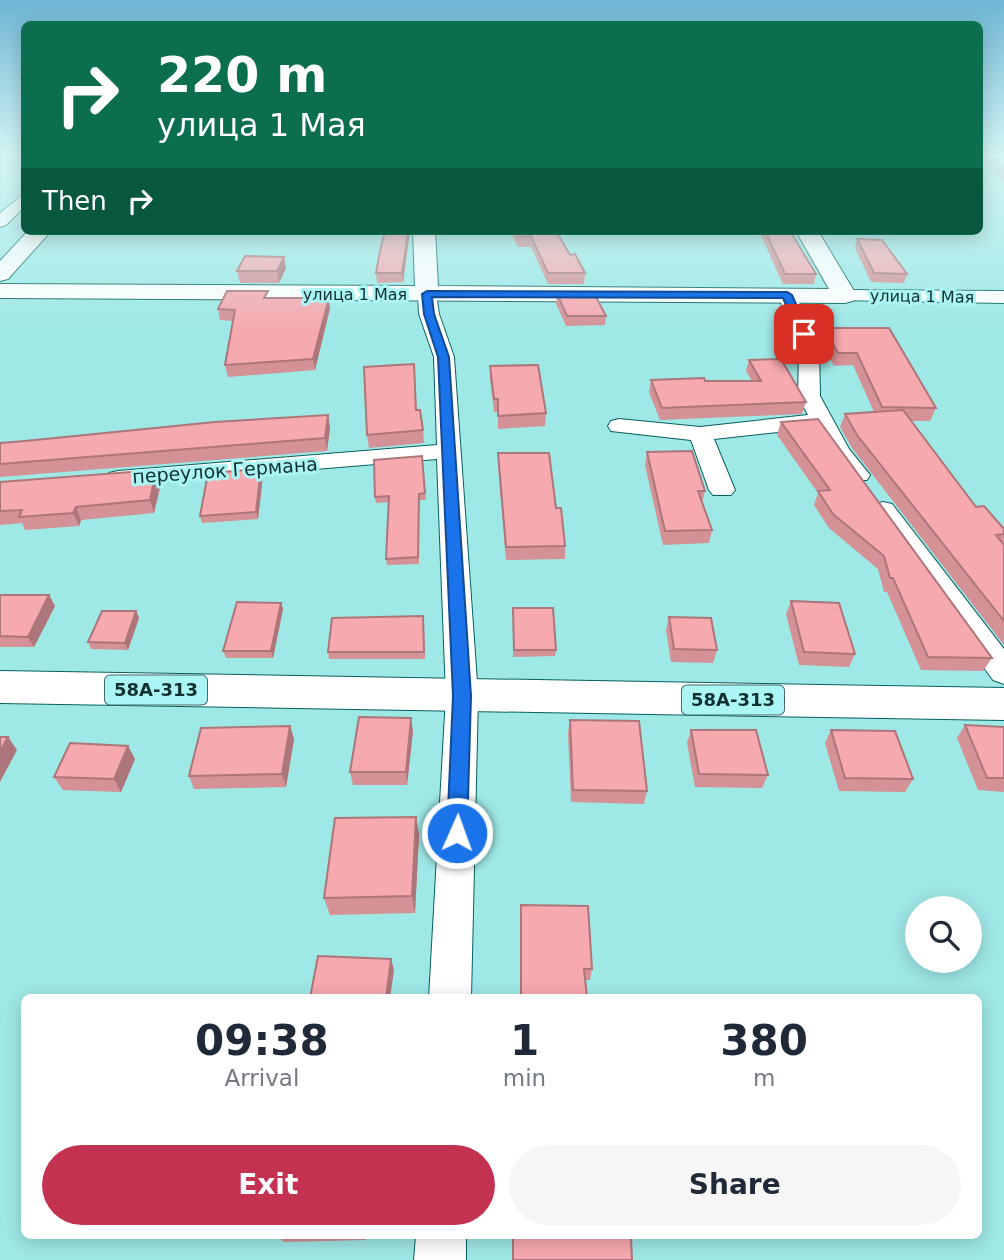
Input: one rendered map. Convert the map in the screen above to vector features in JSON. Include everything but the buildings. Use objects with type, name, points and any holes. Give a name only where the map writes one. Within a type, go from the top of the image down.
[{"type":"main road","points":[[0,274],[36,235]]},
{"type":"main road","points":[[424,235],[427,294]]},
{"type":"main road","points":[[809,235],[845,296]]},
{"type":"main road","name":"улица 1 Мая","points":[[0,291],[845,296]]},
{"type":"main road","name":"58А-313","points":[[0,687],[1004,704]]},
{"type":"street","points":[[427,294],[429,314],[444,357],[462,696],[450,994]]},
{"type":"street","points":[[787,295],[809,349],[809,396],[839,451],[1004,672]]},
{"type":"street","name":"улица 1 Мая","points":[[845,296],[1004,297]]},
{"type":"street","points":[[620,426],[700,434],[822,421]]},
{"type":"street","points":[[700,434],[722,490]]},
{"type":"street","name":"переулок Германа","points":[[96,479],[449,451]]},
{"type":"street","points":[[440,1260],[441,1239]]},
{"type":"route","points":[[457,833],[462,696],[444,357],[429,314],[427,294],[787,295],[804,334]]}]
